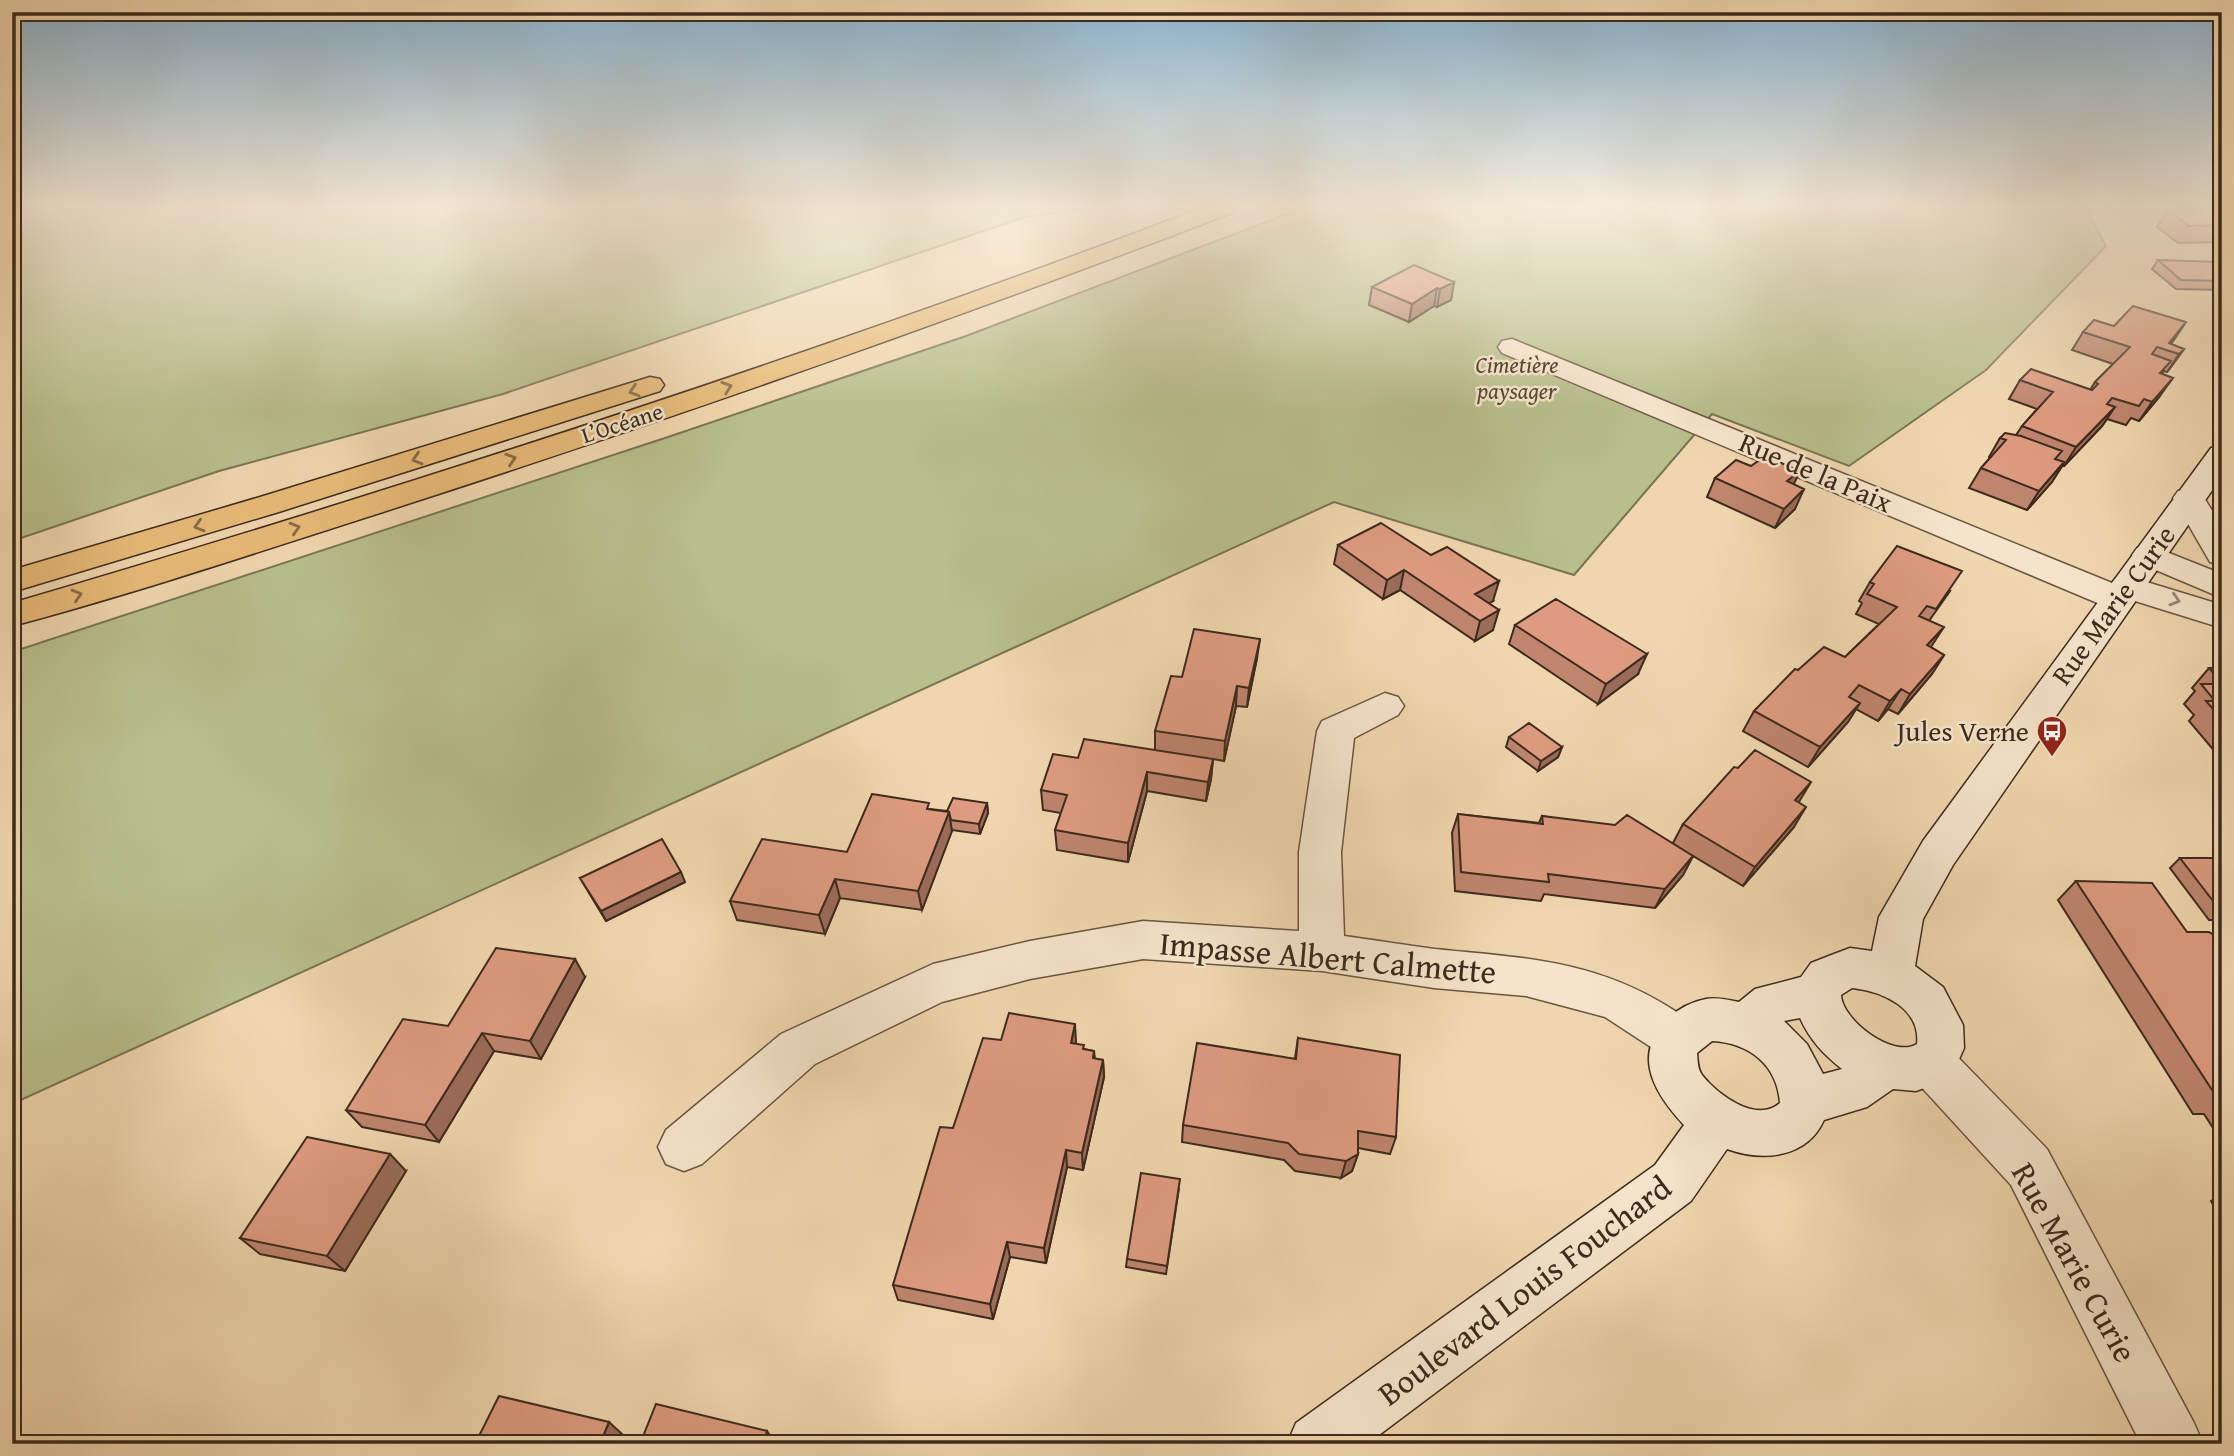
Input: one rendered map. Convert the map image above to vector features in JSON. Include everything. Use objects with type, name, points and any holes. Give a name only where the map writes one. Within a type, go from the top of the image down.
[{"type":"highway","points":[[773,345],[969,276]]},
{"type":"highway","name":"L’Océane","points":[[12,615],[605,429],[947,312],[1043,276]]},
{"type":"highway","name":"L’Océane","points":[[12,581],[284,500],[670,379]]},
{"type":"street","name":"Rue de la Paix","points":[[1512,347],[2123,593],[2222,617]]},
{"type":"street","name":"Rue Marie Curie","points":[[1890,976],[1901,917],[1938,853],[2222,454]]},
{"type":"street","points":[[2189,499],[2222,555]]},
{"type":"street","points":[[2149,555],[2222,587]]},
{"type":"street","points":[[1322,952],[1320,852],[1336,730],[1385,706]]},
{"type":"street","name":"Impasse Albert Calmette","points":[[684,1147],[798,1049],[933,984],[1030,960],[1143,940],[1322,952],[1434,968],[1526,976],[1619,1001],[1678,1038]]},
{"type":"street","points":[[1746,1025],[1772,1003],[1818,994],[1823,981],[1835,972],[1860,969],[1890,976],[1909,986],[1926,1001],[1937,1018],[1943,1036],[1941,1051],[1850,1091],[1805,1101]]},
{"type":"street","name":"Rue Marie Curie","points":[[1818,994],[1819,1010],[1828,1028],[1853,1051],[1908,1065],[2029,1167],[2174,1444]]},
{"type":"street","points":[[1706,1020],[1725,1020],[1746,1025],[1766,1035],[1783,1049],[1796,1065],[1804,1083],[1805,1101],[1801,1115],[1790,1126],[1775,1133],[1756,1135],[1716,1122],[1682,1090],[1674,1072],[1672,1053],[1678,1038],[1689,1026],[1706,1020]]},
{"type":"street","name":"Boulevard Louis Fouchard","points":[[1317,1444],[1673,1184],[1716,1122]]},
{"type":"green space","points":[[12,276],[851,276],[503,394],[219,471],[12,541]]},
{"type":"green space","name":"Cimetière paysager","points":[[1124,276],[2077,276],[1986,370],[1849,466],[1712,414],[1574,575],[1334,502],[12,1104],[12,652],[668,437],[966,336]]},
{"type":"building","points":[[1393,276],[1440,276],[1454,282],[1437,288],[1412,304],[1372,287]]},
{"type":"building","points":[[2176,276],[2222,276],[2222,281],[2181,280]]},
{"type":"building","points":[[2133,306],[2186,322],[2169,343],[2184,349],[2179,354],[2157,347],[2152,354],[2171,361],[2160,373],[2173,378],[2152,402],[2144,399],[2139,406],[2112,398],[2107,404],[2115,407],[2076,447],[2022,426],[2053,392],[2020,380],[2031,369],[2092,390],[2098,384],[2095,382],[2130,347],[2083,332],[2094,320],[2114,326]]},
{"type":"building","points":[[2005,433],[2062,451],[2055,459],[2064,462],[2039,491],[1981,468],[2006,440],[2000,438]]},
{"type":"building","points":[[1765,456],[1800,471],[1787,481],[1804,489],[1784,509],[1715,478],[1736,460],[1751,466]]},
{"type":"building","points":[[1381,523],[1431,555],[1447,547],[1499,581],[1475,594],[1499,610],[1480,621],[1404,570],[1387,580],[1338,545]]},
{"type":"building","points":[[1897,546],[1962,571],[1936,609],[1927,606],[1919,616],[1944,627],[1927,645],[1944,655],[1910,694],[1901,689],[1890,701],[1859,685],[1849,697],[1860,703],[1820,747],[1754,711],[1795,669],[1798,670],[1824,647],[1845,657],[1897,607],[1867,594],[1874,584],[1870,582]]},
{"type":"building","points":[[1556,599],[1647,654],[1606,684],[1515,625]]},
{"type":"building","points":[[1194,629],[1260,639],[1249,688],[1237,686],[1225,741],[1155,731],[1171,676],[1182,677]]},
{"type":"building","points":[[2209,668],[2222,668],[2222,683]]},
{"type":"building","points":[[2201,684],[2222,684],[2222,719],[2206,701],[2215,701]]},
{"type":"building","points":[[1529,723],[1562,747],[1541,761],[1509,737]]},
{"type":"building","points":[[1084,739],[1213,759],[1208,782],[1147,772],[1128,843],[1055,830],[1067,795],[1041,790],[1053,754],[1078,758]]},
{"type":"building","points":[[1755,750],[1811,782],[1795,800],[1806,807],[1755,867],[1683,824],[1734,767],[1738,768]]},
{"type":"building","points":[[872,794],[929,803],[927,809],[949,812],[918,891],[835,879],[819,915],[730,901],[762,839],[847,852]]},
{"type":"building","points":[[953,798],[987,803],[979,824],[951,820],[947,811]]},
{"type":"building","points":[[1458,814],[1543,824],[1542,816],[1615,825],[1627,815],[1693,856],[1665,889],[1548,874],[1549,882],[1461,872]]},
{"type":"building","points":[[662,839],[681,872],[601,911],[580,878]]},
{"type":"building","points":[[2180,858],[2214,858],[2222,867],[2222,910],[2220,910]]},
{"type":"building","points":[[2076,881],[2152,883],[2187,932],[2209,932],[2222,940],[2222,1096],[2216,1096]]},
{"type":"building","points":[[496,948],[575,959],[530,1041],[482,1033],[425,1125],[346,1110],[403,1019],[448,1026]]},
{"type":"building","points":[[1009,1013],[1075,1024],[1071,1043],[1084,1045],[1083,1049],[1094,1051],[1093,1058],[1103,1060],[1082,1153],[1066,1150],[1044,1248],[1007,1242],[990,1304],[893,1285],[940,1127],[953,1128],[983,1038],[1001,1040]]},
{"type":"building","points":[[1298,1038],[1400,1055],[1396,1137],[1358,1131],[1358,1154],[1346,1161],[1299,1154],[1288,1143],[1183,1125],[1197,1043],[1296,1059]]},
{"type":"building","points":[[307,1137],[390,1154],[327,1256],[240,1238]]},
{"type":"building","points":[[1141,1173],[1180,1179],[1167,1266],[1127,1259]]},
{"type":"building","points":[[499,1396],[609,1422],[600,1444],[475,1444]]},
{"type":"building","points":[[656,1404],[767,1431],[763,1444],[640,1444]]},
{"type":"place","name":"Jules Verne","points":[[2052,758]]}]
